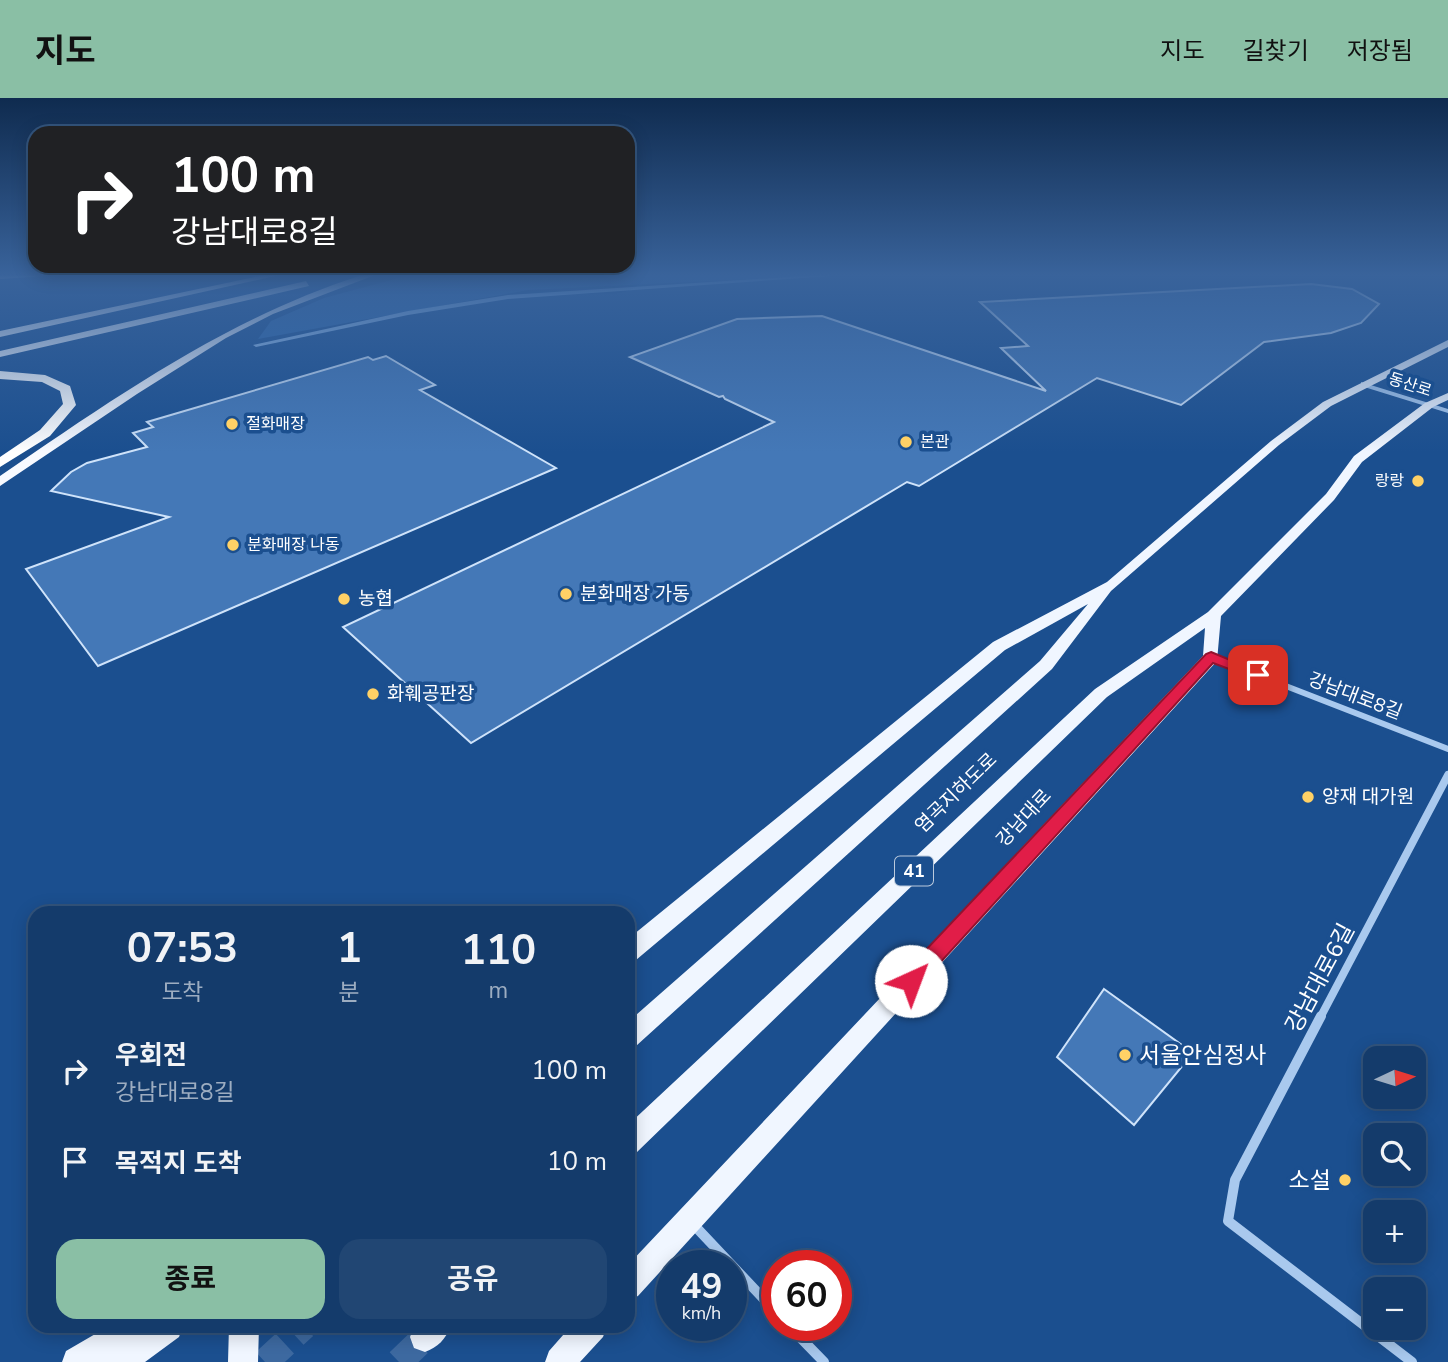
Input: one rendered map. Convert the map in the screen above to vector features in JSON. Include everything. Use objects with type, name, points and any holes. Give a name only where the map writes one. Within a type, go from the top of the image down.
[{"type":"highway","points":[[0,354],[88,334]]},
{"type":"highway","points":[[0,482],[224,334]]},
{"type":"highway","points":[[0,375],[54,381],[66,388],[70,398],[68,410],[53,426],[0,463]]},
{"type":"main road","points":[[635,947],[999,646],[1112,585],[1275,443],[1327,404],[1448,342]]},
{"type":"main road","name":"41","points":[[1213,615],[1330,497],[1357,459],[1429,405],[1448,396]]},
{"type":"main road","name":"염곡지하도로","points":[[635,1032],[1046,665],[1112,585]]},
{"type":"main road","points":[[1211,657],[1213,615]]},
{"type":"main road","name":"염곡지하도로","points":[[635,1136],[1101,693],[1213,615]]},
{"type":"main road","name":"강남대로","points":[[635,1278],[1211,657]]},
{"type":"main road","points":[[77,1362],[127,1333]]},
{"type":"main road","points":[[120,1362],[159,1333]]},
{"type":"main road","points":[[243,1362],[244,1333]]},
{"type":"main road","points":[[560,1362],[586,1333]]},
{"type":"street","name":"동산로","points":[[1364,384],[1448,411]]},
{"type":"street","name":"강남대로8길","points":[[1211,657],[1448,748]]},
{"type":"street","name":"강남대로6길","points":[[1412,1362],[1228,1221],[1235,1180],[1448,775]]},
{"type":"street","points":[[688,1219],[761,1296]]},
{"type":"street","points":[[804,1341],[824,1362]]},
{"type":"shaded area","points":[[262,334],[286,334],[258,339]]},
{"type":"building","points":[[695,334],[876,334],[1046,391],[1001,348],[1028,346],[1015,334],[1324,334],[1264,342],[1181,405],[1097,378],[919,486],[907,482],[471,743],[343,627],[774,422],[723,396],[719,397],[630,357]]},
{"type":"building","name":"분화매장 나동","points":[[386,356],[435,385],[420,390],[556,468],[98,666],[26,569],[169,517],[51,491],[71,472],[87,463],[147,447],[133,433],[153,427],[147,422],[368,357],[373,360]]},
{"type":"building","name":"서울안심정사","points":[[1104,989],[1193,1053],[1134,1125],[1057,1057]]},
{"type":"waterway","points":[[256,345],[308,334]]},
{"type":"tunnel","points":[[265,1362],[296,1333]]},
{"type":"tunnel","points":[[399,1362],[425,1337]]},
{"type":"place","name":"절화매장","points":[[232,424]]},
{"type":"place","name":"본관","points":[[906,442]]},
{"type":"place","name":"랑랑","points":[[1418,481]]},
{"type":"place","name":"분화매장 나동","points":[[233,545]]},
{"type":"place","name":"분화매장 가동","points":[[566,594]]},
{"type":"place","name":"농협","points":[[344,599]]},
{"type":"place","name":"화훼공판장","points":[[373,694]]},
{"type":"place","name":"양재 대가원","points":[[1308,797]]},
{"type":"place","name":"서울안심정사","points":[[1125,1055]]},
{"type":"place","name":"소설","points":[[1345,1180]]},
{"type":"route","points":[[911,981],[1211,657],[1258,675]]}]
